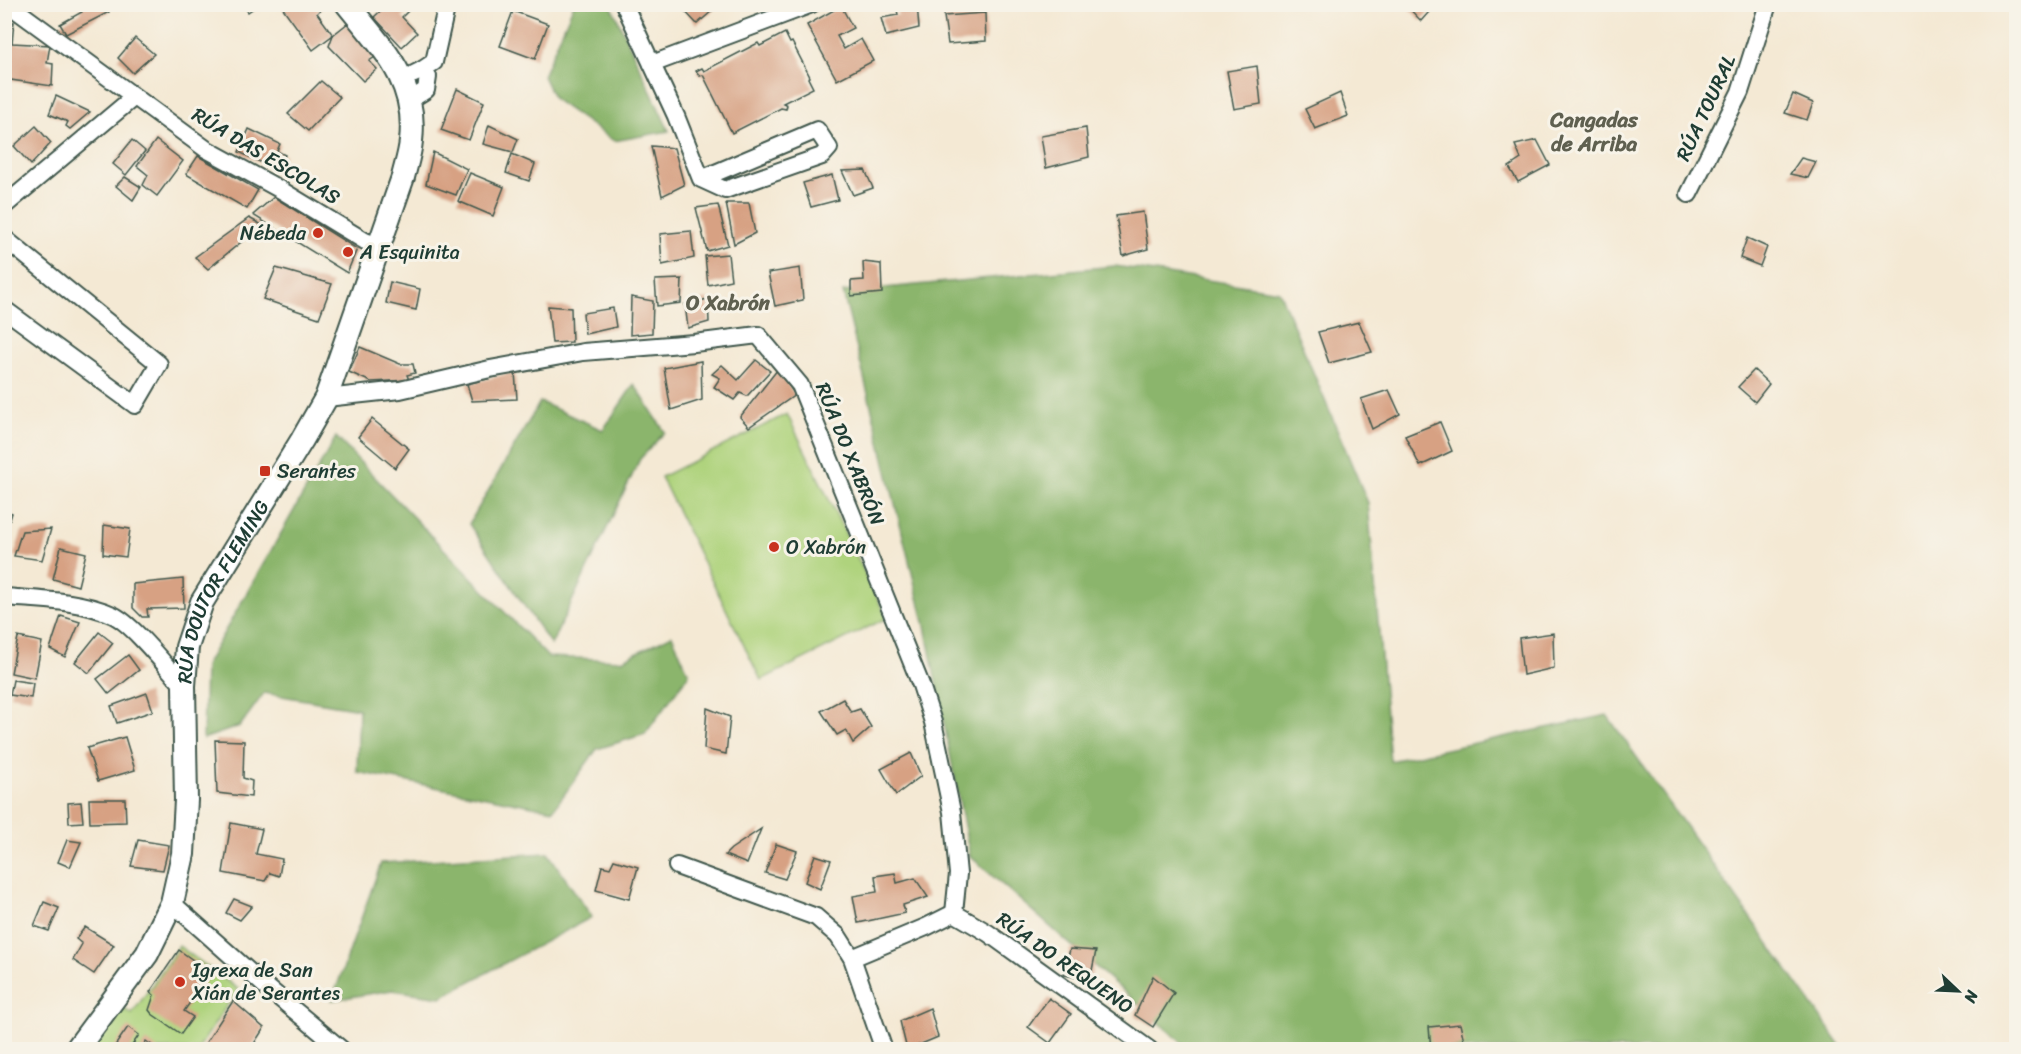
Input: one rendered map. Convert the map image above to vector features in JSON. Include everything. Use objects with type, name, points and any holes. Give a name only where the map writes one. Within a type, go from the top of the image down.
[{"type":"main road","points":[[347,4],[412,83]]},
{"type":"main road","name":"RÚA DOUTOR FLEMING","points":[[76,1050],[147,954],[172,903],[183,854],[186,800],[184,686],[187,647],[202,602],[326,398],[404,177],[411,142],[412,83]]},
{"type":"street","name":"RÚA DAS ESCOLAS","points":[[8,4],[206,149],[281,190],[365,241],[379,246]]},
{"type":"street","points":[[412,83],[434,62],[447,4]]},
{"type":"street","points":[[624,4],[676,116],[701,179],[725,190],[822,156],[829,148],[817,130],[701,179]]},
{"type":"street","points":[[651,64],[812,4]]},
{"type":"street","name":"RÚA TOURAL","points":[[1689,194],[1740,92],[1768,4]]},
{"type":"street","points":[[4,206],[134,97]]},
{"type":"street","points":[[4,238],[159,364],[135,405],[4,309]]},
{"type":"street","name":"RÚA DO XABRÓN","points":[[326,398],[400,390],[490,369],[583,352],[758,335],[800,385],[921,685],[933,722],[952,812],[958,874],[954,913]]},
{"type":"street","points":[[4,597],[81,604],[115,616],[137,634],[184,686]]},
{"type":"street","points":[[677,866],[816,917],[838,936],[852,958],[884,1050]]},
{"type":"street","points":[[172,903],[342,1050]]},
{"type":"street","points":[[852,958],[954,913]]},
{"type":"street","name":"RÚA DO REQUENO","points":[[954,913],[987,933],[1150,1050]]},
{"type":"green space","points":[[574,4],[611,5],[669,131],[614,141],[554,99],[543,76]]},
{"type":"green space","points":[[1115,266],[1279,291],[1368,503],[1390,761],[1607,715],[1843,1049],[1189,1049],[970,856],[925,626],[843,292]]},
{"type":"green space","points":[[634,384],[665,432],[640,459],[551,645],[469,524],[540,402],[603,430]]},
{"type":"green space","name":"O Xabrón","points":[[787,414],[887,618],[761,680],[661,477]]},
{"type":"green space","points":[[336,437],[548,657],[622,660],[672,635],[689,674],[645,734],[597,749],[553,810],[357,772],[359,709],[264,693],[240,726],[203,739],[205,666]]},
{"type":"green space","points":[[548,853],[592,917],[441,997],[392,990],[332,1000],[381,863]]},
{"type":"green space","points":[[179,946],[238,989],[198,1049],[91,1050],[119,1006],[132,1014]]},
{"type":"building","points":[[79,4],[104,4],[109,12],[66,34],[60,24],[82,12]]},
{"type":"building","points":[[286,4],[326,4],[317,13],[333,35],[313,50],[282,7]]},
{"type":"building","points":[[388,4],[415,4],[402,17],[417,33],[402,47],[374,17]]},
{"type":"building","points":[[684,4],[720,4],[697,24],[681,7]]},
{"type":"building","points":[[896,4],[917,4],[919,28],[886,36],[881,18],[898,15]]},
{"type":"building","points":[[1405,4],[1436,4],[1421,21]]},
{"type":"building","points":[[243,5],[258,5],[248,12]]},
{"type":"building","points":[[841,6],[853,28],[837,36],[844,49],[861,39],[873,61],[837,80],[807,25]]},
{"type":"building","points":[[513,11],[548,24],[535,59],[500,46]]},
{"type":"building","points":[[985,13],[986,41],[948,44],[944,16]]},
{"type":"building","points":[[4,22],[14,22],[12,43],[50,45],[47,63],[53,64],[52,86],[4,79]]},
{"type":"building","points":[[348,23],[375,57],[369,61],[377,69],[363,81],[329,46],[333,35]]},
{"type":"building","points":[[785,33],[810,77],[808,78],[813,88],[783,103],[787,105],[786,109],[781,108],[732,133],[703,75],[700,76],[696,71],[702,68],[704,71],[758,43],[760,46]]},
{"type":"building","points":[[135,38],[154,54],[133,73],[118,58]]},
{"type":"building","points":[[1257,66],[1261,104],[1234,109],[1227,71]]},
{"type":"building","points":[[321,81],[340,97],[308,131],[288,114]]},
{"type":"building","points":[[457,89],[484,102],[469,140],[441,130]]},
{"type":"building","points":[[1340,93],[1348,116],[1315,129],[1305,109]]},
{"type":"building","points":[[1793,94],[1813,103],[1807,120],[1785,113]]},
{"type":"building","points":[[56,96],[90,112],[70,129],[66,126],[68,122],[49,114]]},
{"type":"building","points":[[489,125],[518,139],[513,152],[483,144]]},
{"type":"building","points":[[36,126],[51,143],[31,165],[14,146]]},
{"type":"building","points":[[1086,128],[1089,157],[1046,168],[1041,136]]},
{"type":"building","points":[[249,129],[280,144],[277,151],[285,155],[277,170],[239,152]]},
{"type":"building","points":[[132,140],[145,151],[126,175],[113,164]]},
{"type":"building","points":[[156,140],[183,161],[157,196],[143,185],[148,175],[137,166]]},
{"type":"building","points":[[1537,140],[1550,165],[1518,182],[1509,167],[1521,159],[1515,145]]},
{"type":"building","points":[[651,146],[674,148],[684,185],[662,196]]},
{"type":"building","points":[[433,152],[467,169],[456,195],[426,184]]},
{"type":"building","points":[[512,154],[535,164],[529,181],[506,173]]},
{"type":"building","points":[[198,156],[258,190],[247,209],[186,174]]},
{"type":"building","points":[[1801,158],[1816,162],[1808,178],[1790,174]]},
{"type":"building","points":[[865,170],[873,188],[853,195],[842,171]]},
{"type":"building","points":[[470,173],[504,187],[493,216],[458,201]]},
{"type":"building","points":[[832,175],[838,200],[811,207],[803,183]]},
{"type":"building","points":[[125,177],[141,187],[133,200],[116,186]]},
{"type":"building","points":[[274,197],[357,249],[347,273],[253,215]]},
{"type":"building","points":[[726,203],[749,203],[755,233],[734,244]]},
{"type":"building","points":[[718,205],[728,245],[707,251],[696,208]]},
{"type":"building","points":[[1143,212],[1148,249],[1123,256],[1116,216]]},
{"type":"building","points":[[249,218],[262,225],[208,269],[195,257]]},
{"type":"building","points":[[691,231],[694,258],[662,265],[660,234]]},
{"type":"building","points":[[1747,238],[1767,247],[1760,266],[1740,258]]},
{"type":"building","points":[[728,254],[731,280],[708,285],[705,256]]},
{"type":"building","points":[[863,262],[881,264],[882,293],[851,296],[851,281],[864,280]]},
{"type":"building","points":[[276,268],[332,284],[319,318],[263,299]]},
{"type":"building","points":[[800,268],[803,300],[775,306],[768,273]]},
{"type":"building","points":[[682,279],[681,303],[657,306],[655,280]]},
{"type":"building","points":[[390,282],[420,289],[416,310],[386,303]]},
{"type":"building","points":[[631,297],[653,301],[652,333],[630,335]]},
{"type":"building","points":[[708,299],[709,322],[688,328],[685,304]]},
{"type":"building","points":[[548,306],[571,308],[572,342],[552,343]]},
{"type":"building","points":[[613,308],[616,327],[585,334],[583,313]]},
{"type":"building","points":[[1359,322],[1372,352],[1329,363],[1318,332]]},
{"type":"building","points":[[360,347],[400,364],[413,364],[415,373],[407,375],[409,380],[371,382],[349,372]]},
{"type":"building","points":[[756,360],[770,371],[747,396],[740,393],[734,400],[714,387],[720,378],[712,374],[722,365],[738,380]]},
{"type":"building","points":[[701,361],[702,400],[671,410],[664,368]]},
{"type":"building","points":[[778,369],[795,395],[749,427],[740,417]]},
{"type":"building","points":[[1754,370],[1769,384],[1755,402],[1738,387]]},
{"type":"building","points":[[515,372],[517,399],[472,401],[467,384]]},
{"type":"building","points":[[1389,390],[1400,414],[1372,429],[1361,399]]},
{"type":"building","points":[[372,419],[409,449],[395,468],[358,437]]},
{"type":"building","points":[[1440,422],[1452,451],[1420,466],[1405,436]]},
{"type":"building","points":[[4,510],[12,513],[5,536],[4,536]]},
{"type":"building","points":[[104,525],[130,529],[126,557],[103,554]]},
{"type":"building","points":[[51,529],[42,560],[14,556],[22,531]]},
{"type":"building","points":[[61,547],[86,553],[78,586],[53,579]]},
{"type":"building","points":[[183,579],[184,608],[147,609],[148,617],[142,617],[133,608],[133,584]]},
{"type":"building","points":[[61,616],[80,622],[65,657],[50,649]]},
{"type":"building","points":[[99,632],[113,643],[89,673],[75,662]]},
{"type":"building","points":[[1553,633],[1554,668],[1523,675],[1519,638]]},
{"type":"building","points":[[18,637],[42,642],[35,678],[11,673]]},
{"type":"building","points":[[128,655],[139,670],[109,694],[97,679]]},
{"type":"building","points":[[13,680],[33,683],[31,698],[10,695]]},
{"type":"building","points":[[147,693],[153,711],[117,723],[111,706]]},
{"type":"building","points":[[843,699],[851,712],[860,709],[871,727],[853,743],[846,730],[837,735],[821,711]]},
{"type":"building","points":[[707,708],[730,717],[726,754],[704,749]]},
{"type":"building","points":[[125,737],[135,770],[98,781],[87,748]]},
{"type":"building","points":[[215,740],[244,741],[243,778],[252,781],[251,797],[217,793]]},
{"type":"building","points":[[911,753],[921,776],[896,795],[881,769]]},
{"type":"building","points":[[89,799],[125,799],[126,822],[90,823]]},
{"type":"building","points":[[81,802],[83,822],[69,823],[68,803]]},
{"type":"building","points":[[231,823],[262,829],[256,854],[282,859],[279,876],[270,873],[265,881],[223,873]]},
{"type":"building","points":[[761,829],[747,864],[725,855],[731,849]]},
{"type":"building","points":[[67,840],[81,842],[70,867],[58,862]]},
{"type":"building","points":[[138,840],[169,845],[163,870],[131,866]]},
{"type":"building","points":[[776,844],[797,851],[785,879],[765,873]]},
{"type":"building","points":[[815,855],[831,860],[820,889],[805,882]]},
{"type":"building","points":[[614,860],[638,867],[629,899],[596,890],[602,866],[610,868]]},
{"type":"building","points":[[895,873],[897,883],[915,878],[928,897],[903,905],[905,913],[858,923],[853,896],[877,892],[875,876]]},
{"type":"building","points":[[234,899],[252,906],[240,920],[226,913]]},
{"type":"building","points":[[44,902],[59,908],[49,931],[34,926]]},
{"type":"building","points":[[85,927],[114,945],[94,974],[73,960],[82,944],[76,939]]},
{"type":"building","points":[[1070,949],[1096,951],[1090,980],[1064,975]]},
{"type":"building","name":"Igrexa de San Xián de Serantes","points":[[179,950],[211,973],[184,1011],[193,1017],[181,1034],[149,1010],[154,995],[150,992]]},
{"type":"building","points":[[1153,976],[1174,993],[1153,1027],[1135,1015]]},
{"type":"building","points":[[1049,998],[1071,1014],[1050,1043],[1028,1027]]},
{"type":"building","points":[[233,1001],[264,1028],[250,1050],[201,1050]]},
{"type":"building","points":[[930,1008],[938,1037],[907,1050],[900,1021]]},
{"type":"building","points":[[1460,1024],[1465,1045],[1445,1050],[1431,1050],[1429,1027]]},
{"type":"building","points":[[128,1027],[139,1035],[129,1050],[112,1050]]},
{"type":"building","points":[[146,1041],[159,1050],[140,1050]]},
{"type":"place","name":"Nébeda","points":[[318,233]]},
{"type":"place","name":"A Esquinita","points":[[348,252]]},
{"type":"place","name":"Serantes","points":[[265,471]]},
{"type":"place","name":"O Xabrón","points":[[774,547]]},
{"type":"place","name":"Igrexa de San Xián de Serantes","points":[[180,982]]},
{"type":"district","name":"Cangadas de Arriba","points":[[1594,132]]},
{"type":"district","name":"O Xabrón","points":[[728,303]]}]
